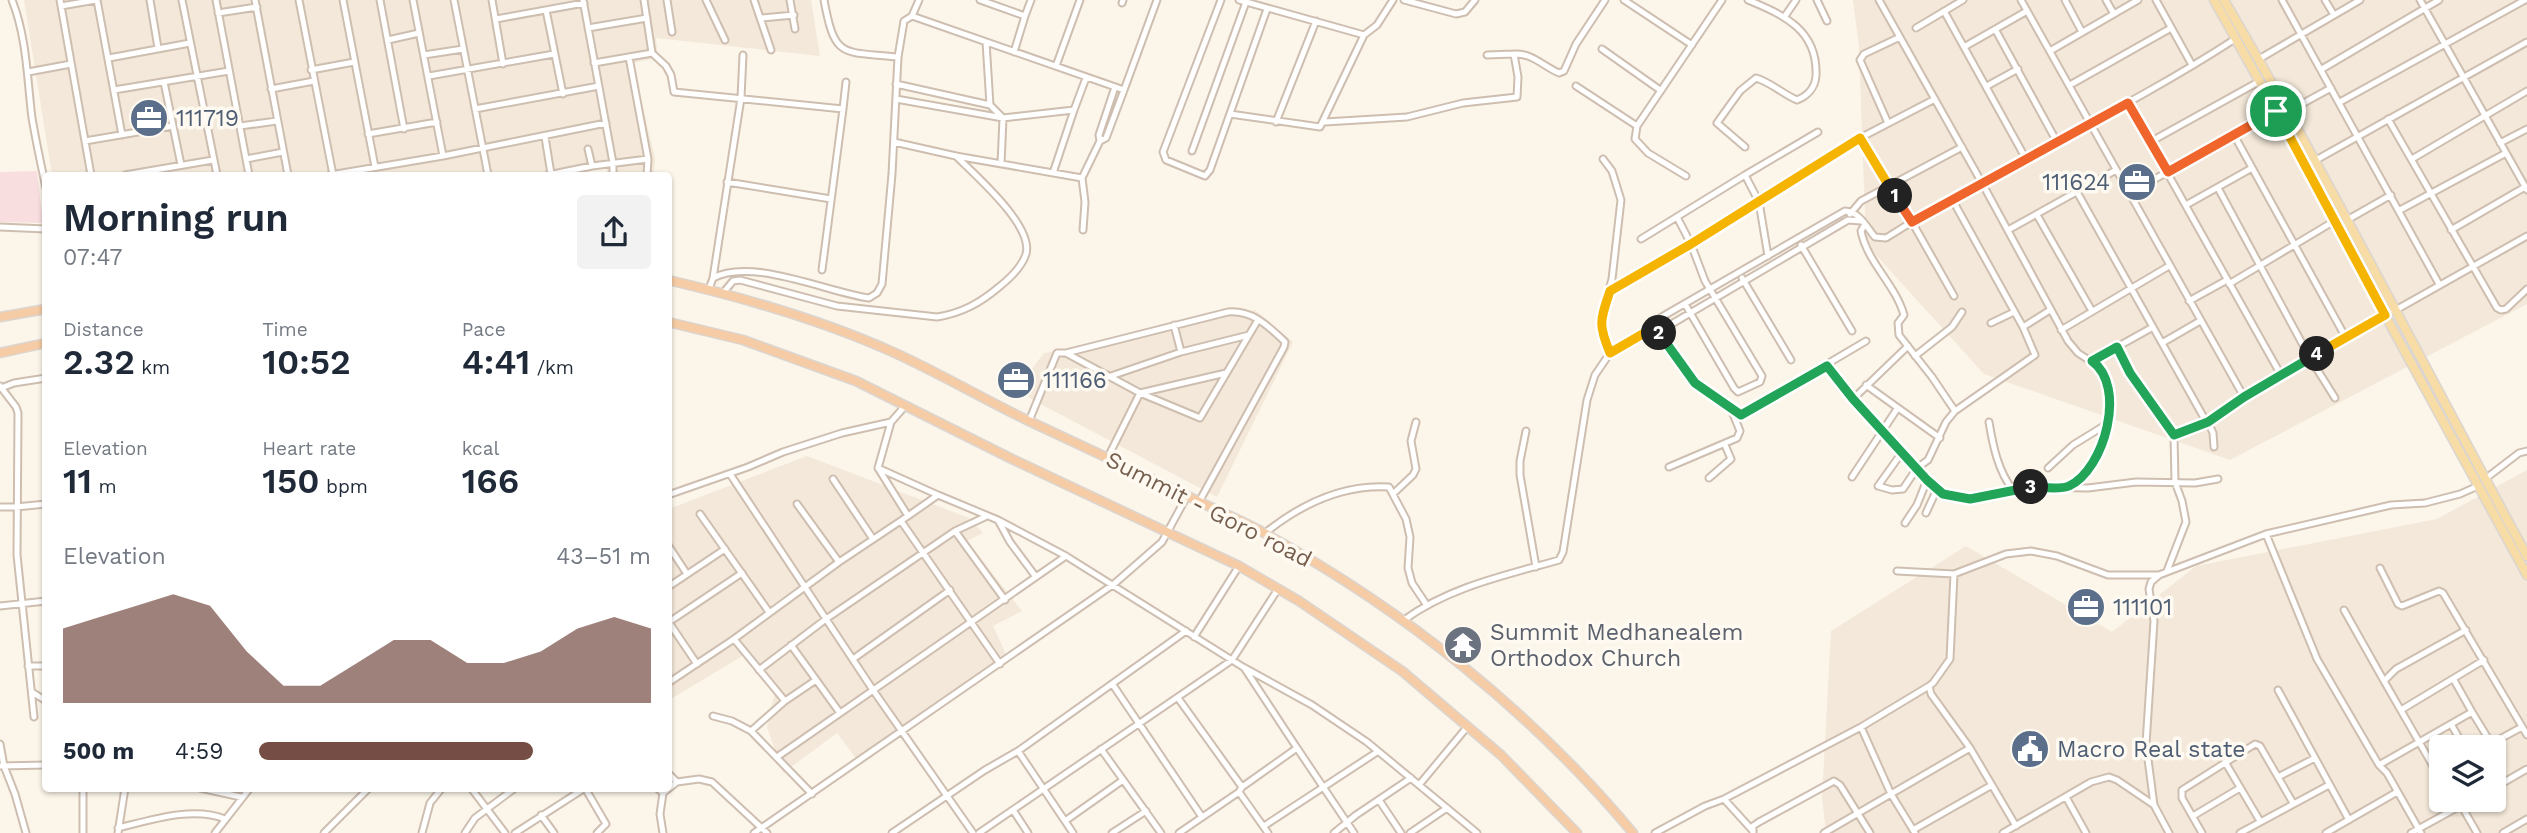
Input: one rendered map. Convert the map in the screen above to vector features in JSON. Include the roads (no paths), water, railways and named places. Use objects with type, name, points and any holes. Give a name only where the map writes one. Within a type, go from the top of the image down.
[{"type":"highway","name":"Summit - Goro road","points":[[672,281],[795,314],[894,352],[1029,421],[1265,533],[1351,584],[1404,620],[1532,728],[1588,782],[1633,833]]},
{"type":"highway","points":[[0,317],[42,310]]},
{"type":"highway","points":[[672,323],[743,340],[856,381],[1240,566],[1379,654],[1468,726],[1527,780],[1577,833]]},
{"type":"highway","points":[[0,353],[42,344]]},
{"type":"main road","points":[[2214,0],[2260,80],[2385,315],[2436,398]]},
{"type":"main road","points":[[2224,0],[2316,160],[2394,311],[2479,488],[2527,575]]},
{"type":"main road","points":[[2444,413],[2527,556]]},
{"type":"main road","points":[[2479,488],[2486,482]]},
{"type":"street","points":[[12,0],[19,18],[43,172]]},
{"type":"street","points":[[90,172],[60,3],[97,0],[122,135]]},
{"type":"street","points":[[150,0],[158,48]]},
{"type":"street","points":[[183,0],[215,172]]},
{"type":"street","points":[[216,0],[248,172]]},
{"type":"street","points":[[299,0],[331,172]]},
{"type":"street","points":[[343,0],[374,167]]},
{"type":"street","points":[[380,0],[404,128]]},
{"type":"street","points":[[413,0],[443,156]]},
{"type":"street","points":[[454,0],[487,172]]},
{"type":"street","points":[[492,0],[503,64]]},
{"type":"street","points":[[644,0],[652,53],[666,66],[671,75],[674,92],[843,109]]},
{"type":"street","points":[[667,0],[672,32]]},
{"type":"street","points":[[706,0],[724,40]]},
{"type":"street","points":[[754,0],[771,50]]},
{"type":"street","points":[[790,0],[795,29]]},
{"type":"street","points":[[824,0],[831,34],[844,51],[898,57]]},
{"type":"street","points":[[713,278],[723,272],[767,273],[850,296],[869,298],[877,293],[882,284],[901,26],[912,16],[919,0]]},
{"type":"street","points":[[981,0],[1025,16]]},
{"type":"street","points":[[1014,52],[1031,0]]},
{"type":"street","points":[[1056,66],[1080,0]]},
{"type":"street","points":[[1100,141],[1106,138],[1157,0]]},
{"type":"street","points":[[1221,0],[1163,152],[1164,158],[1205,176],[1208,174],[1267,9]]},
{"type":"street","points":[[1230,114],[1317,128],[1325,122],[1364,35],[1377,25],[1393,0]]},
{"type":"street","points":[[1404,0],[1457,14],[1465,12],[1475,0]]},
{"type":"street","points":[[1487,55],[1526,54],[1559,73],[1563,71],[1576,44],[1605,0]]},
{"type":"street","points":[[1624,0],[1692,45]]},
{"type":"street","points":[[1686,176],[1635,139],[1637,126],[1722,0]]},
{"type":"street","points":[[1745,147],[1717,123],[1750,81],[1756,78],[1764,80],[1784,95],[1797,100],[1807,96],[1816,81],[1816,56],[1810,42],[1785,16],[1748,0]]},
{"type":"street","points":[[1785,16],[1796,0]]},
{"type":"street","points":[[1817,0],[1827,21]]},
{"type":"street","points":[[1879,0],[1983,183],[2050,310],[2078,354],[2092,361],[2102,372],[2109,407],[2106,437],[2089,470],[2067,487]]},
{"type":"street","points":[[1916,28],[1963,0]]},
{"type":"street","points":[[2021,0],[2244,397]]},
{"type":"street","points":[[2065,0],[2082,32]]},
{"type":"street","points":[[2106,0],[2114,14]]},
{"type":"street","points":[[2050,51],[2138,0]]},
{"type":"street","points":[[2156,0],[2192,65]]},
{"type":"street","points":[[2282,0],[2439,284]]},
{"type":"street","points":[[2325,0],[2334,15]]},
{"type":"street","points":[[2259,58],[2360,0]]},
{"type":"street","points":[[2420,0],[2526,189],[2451,230]]},
{"type":"street","points":[[2322,69],[2439,0]]},
{"type":"street","points":[[2340,102],[2525,0]]},
{"type":"street","points":[[496,19],[583,1],[613,172]]},
{"type":"street","points":[[1192,151],[1242,1],[1364,35]]},
{"type":"street","points":[[218,13],[256,4],[287,172]]},
{"type":"street","points":[[546,10],[563,94]]},
{"type":"street","points":[[1944,11],[2026,159]]},
{"type":"street","points":[[1965,47],[2027,11]]},
{"type":"street","points":[[761,18],[793,15]]},
{"type":"street","points":[[912,16],[1124,90]]},
{"type":"street","points":[[588,28],[647,18]]},
{"type":"street","points":[[1276,122],[1315,21]]},
{"type":"street","points":[[2070,85],[2171,28]]},
{"type":"street","points":[[1996,29],[2057,142]]},
{"type":"street","points":[[388,40],[419,33]]},
{"type":"street","points":[[1888,123],[1860,60],[1864,54],[1900,37]]},
{"type":"street","points":[[1404,620],[1426,604],[1490,580],[1559,559],[1563,555],[1587,400],[1595,375],[1610,353],[1646,332],[1653,322],[1845,211],[1851,211],[1875,237],[1886,238],[2128,103],[2235,39]]},
{"type":"street","points":[[986,42],[990,105]]},
{"type":"street","points":[[2316,160],[2527,42]]},
{"type":"street","points":[[109,58],[190,43]]},
{"type":"street","points":[[424,55],[463,49]]},
{"type":"street","points":[[1602,49],[1660,90]]},
{"type":"street","points":[[594,63],[652,53]]},
{"type":"street","points":[[429,76],[554,54]]},
{"type":"street","points":[[1325,122],[1407,117],[1463,103],[1517,97],[1519,92],[1514,54]]},
{"type":"street","points":[[709,289],[713,278],[741,98],[743,55]]},
{"type":"street","points":[[629,57],[648,159],[647,172]]},
{"type":"street","points":[[311,70],[354,62]]},
{"type":"street","points":[[28,72],[71,64]]},
{"type":"street","points":[[1987,86],[2018,69]]},
{"type":"street","points":[[114,90],[229,71]]},
{"type":"street","points":[[1053,173],[1086,78]]},
{"type":"street","points":[[2150,142],[2260,80]]},
{"type":"street","points":[[271,89],[314,81]]},
{"type":"street","points":[[164,82],[181,165]]},
{"type":"street","points":[[822,270],[846,82]]},
{"type":"street","points":[[896,84],[990,105],[1003,118],[1000,164]]},
{"type":"street","points":[[475,109],[599,86]]},
{"type":"street","points":[[1576,86],[1637,126]]},
{"type":"street","points":[[1083,230],[1085,202],[1082,178],[1100,141],[1099,135],[1115,87]]},
{"type":"street","points":[[2289,111],[2332,88]]},
{"type":"street","points":[[2412,159],[2527,90]]},
{"type":"street","points":[[895,99],[1003,118],[1074,110]]},
{"type":"street","points":[[1610,291],[1691,244],[1860,138],[1935,99]]},
{"type":"street","points":[[2128,103],[2281,375]]},
{"type":"street","points":[[2130,193],[2276,111]]},
{"type":"street","points":[[2388,119],[2497,308],[2506,309],[2527,289]]},
{"type":"street","points":[[240,126],[277,121]]},
{"type":"street","points":[[368,135],[437,122]]},
{"type":"street","points":[[348,172],[606,123]]},
{"type":"street","points":[[85,141],[173,126]]},
{"type":"street","points":[[2500,143],[2527,129]]},
{"type":"street","points":[[1642,239],[1818,132]]},
{"type":"street","points":[[2234,135],[2346,338]]},
{"type":"street","points":[[545,136],[549,172]]},
{"type":"street","points":[[1860,138],[1954,296]]},
{"type":"street","points":[[894,142],[1082,178]]},
{"type":"street","points":[[1849,220],[1851,211],[1861,201],[1962,146]]},
{"type":"street","points":[[588,149],[592,166]]},
{"type":"street","points":[[246,159],[283,152]]},
{"type":"street","points":[[2399,209],[2506,153]]},
{"type":"street","points":[[723,293],[733,281],[740,280],[848,308],[937,317],[972,306],[1008,280],[1023,262],[1027,242],[1014,216],[956,156]]},
{"type":"street","points":[[563,172],[648,159]]},
{"type":"street","points":[[1603,159],[1612,171],[1621,200],[1610,291],[1601,318],[1601,331],[1610,353]]},
{"type":"street","points":[[144,172],[213,160]]},
{"type":"street","points":[[2186,205],[2252,168]]},
{"type":"street","points":[[2008,230],[2116,170]]},
{"type":"street","points":[[1745,175],[1759,201],[1768,256]]},
{"type":"street","points":[[727,182],[831,198]]},
{"type":"street","points":[[2218,188],[2335,397]]},
{"type":"street","points":[[2077,192],[2208,422],[2213,433],[2214,447]]},
{"type":"street","points":[[2347,220],[2391,195]]},
{"type":"street","points":[[1903,452],[1878,486],[1901,491],[1917,468],[1928,460],[1946,422],[1955,411],[2035,355],[2023,327],[1952,199]]},
{"type":"street","points":[[2037,215],[2092,311]]},
{"type":"street","points":[[1676,217],[1691,244],[1704,281],[1762,376],[1760,382],[1738,392],[1734,388],[1685,304]]},
{"type":"street","points":[[1646,332],[1658,332],[1849,220],[1863,223]]},
{"type":"street","points":[[2189,301],[2260,265],[2336,220]]},
{"type":"street","points":[[1863,223],[1861,231],[1866,247],[1901,304],[1904,315],[1897,327],[1899,335],[1955,411]]},
{"type":"street","points":[[0,227],[42,229]]},
{"type":"street","points":[[2394,311],[2527,236]]},
{"type":"street","points":[[1798,240],[1852,331]]},
{"type":"street","points":[[2062,330],[2169,266]]},
{"type":"street","points":[[1739,273],[1791,360]]},
{"type":"street","points":[[2023,327],[2050,310]]},
{"type":"street","points":[[1029,421],[1057,353],[1241,311],[1258,320],[1282,339],[1285,342],[1284,347],[1199,502]]},
{"type":"street","points":[[1915,356],[1952,327],[1962,312]]},
{"type":"street","points":[[1991,323],[2014,312]]},
{"type":"street","points":[[2174,435],[2208,422],[2244,397],[2385,315]]},
{"type":"street","points":[[1066,353],[1140,393],[1200,418],[1258,320]]},
{"type":"street","points":[[2162,342],[2200,321]]},
{"type":"street","points":[[1653,322],[1695,383],[1741,415],[1866,341]]},
{"type":"street","points":[[1174,325],[1181,352]]},
{"type":"street","points":[[2092,361],[2153,327]]},
{"type":"street","points":[[1108,377],[1181,352],[1249,335]]},
{"type":"street","points":[[1853,399],[1908,346]]},
{"type":"street","points":[[2117,347],[2130,373],[2174,435],[2175,482],[2186,522],[2167,571]]},
{"type":"street","points":[[1827,366],[1853,399],[1927,480],[1949,496],[1970,499],[2032,487],[2102,487],[2143,481],[2195,483],[2218,480]]},
{"type":"street","points":[[1140,393],[1226,373]]},
{"type":"street","points":[[34,718],[20,603],[16,508],[18,413],[0,387],[42,379]]},
{"type":"street","points":[[1866,385],[1940,438]]},
{"type":"street","points":[[1108,457],[1140,393]]},
{"type":"street","points":[[905,405],[891,422],[878,468],[908,516]]},
{"type":"street","points":[[1852,477],[1881,429],[1897,409]]},
{"type":"street","points":[[1670,467],[1734,442],[1740,435],[1731,410]]},
{"type":"street","points":[[672,494],[783,452],[842,433],[891,422]]},
{"type":"street","points":[[1394,493],[1416,469],[1411,441],[1416,422]]},
{"type":"street","points":[[1989,422],[1998,463],[2013,490]]},
{"type":"street","points":[[2048,468],[2073,445],[2107,424]]},
{"type":"street","points":[[1526,431],[1520,475],[1536,566]]},
{"type":"street","points":[[1709,478],[1731,459],[1725,445]]},
{"type":"street","points":[[2486,482],[2519,453],[2527,451]]},
{"type":"street","points":[[878,468],[998,520],[1114,584],[1243,667],[1334,719],[1367,742],[1477,833]]},
{"type":"street","points":[[730,474],[873,690],[973,833]]},
{"type":"street","points":[[833,479],[873,539]]},
{"type":"street","points":[[1905,523],[1917,505],[1927,480]]},
{"type":"street","points":[[1265,533],[1283,519],[1325,497],[1352,489],[1389,487],[1406,519],[1410,537],[1409,576],[1416,592],[1426,604]]},
{"type":"street","points":[[2169,833],[2154,805],[2146,744],[2154,621],[2149,589],[2151,582],[2167,571],[2266,534],[2391,505],[2425,503],[2479,488]]},
{"type":"street","points":[[1926,513],[1937,489]]},
{"type":"street","points":[[672,680],[938,495]]},
{"type":"street","points":[[754,833],[1114,584],[1156,548],[1169,533],[1187,496]]},
{"type":"street","points":[[797,504],[839,562]]},
{"type":"street","points":[[0,506],[16,508],[42,505]]},
{"type":"street","points":[[700,514],[769,612]]},
{"type":"street","points":[[759,670],[826,619],[956,531],[987,516]]},
{"type":"street","points":[[998,520],[1036,578]]},
{"type":"street","points":[[901,521],[1000,664]]},
{"type":"street","points":[[956,531],[1005,600]]},
{"type":"street","points":[[2266,534],[2317,659],[2420,831]]},
{"type":"street","points":[[672,584],[725,549]]},
{"type":"street","points":[[672,551],[687,575]]},
{"type":"street","points":[[1897,571],[1954,574],[2021,551],[2057,556],[2108,575],[2158,575]]},
{"type":"street","points":[[777,757],[1066,556]]},
{"type":"street","points":[[1194,636],[1240,566]]},
{"type":"street","points":[[2380,568],[2398,604],[2402,606],[2439,591],[2444,593],[2527,735]]},
{"type":"street","points":[[672,619],[742,573]]},
{"type":"street","points":[[1655,833],[1861,727],[1933,683],[1950,659],[1954,574]]},
{"type":"street","points":[[979,833],[1232,660],[1278,589]]},
{"type":"street","points":[[853,659],[950,590]]},
{"type":"street","points":[[0,606],[42,601]]},
{"type":"street","points":[[2344,610],[2429,759]]},
{"type":"street","points":[[672,626],[697,664]]},
{"type":"street","points":[[2384,681],[2396,669],[2466,630]]},
{"type":"street","points":[[892,833],[1018,751],[1186,631]]},
{"type":"street","points":[[734,639],[785,701]]},
{"type":"street","points":[[791,645],[840,713]]},
{"type":"street","points":[[2401,710],[2484,660]]},
{"type":"street","points":[[28,666],[42,666]]},
{"type":"street","points":[[1243,667],[1354,833]]},
{"type":"street","points":[[751,731],[785,701],[816,680]]},
{"type":"street","points":[[2454,680],[2483,735]]},
{"type":"street","points":[[1112,685],[1202,817]]},
{"type":"street","points":[[1929,685],[1936,704],[1970,748],[2016,825]]},
{"type":"street","points":[[2278,690],[2349,820]]},
{"type":"street","points":[[32,692],[42,698]]},
{"type":"street","points":[[1178,698],[1268,833]]},
{"type":"street","points":[[2379,765],[2472,712]]},
{"type":"street","points":[[713,716],[732,721],[751,731],[812,794]]},
{"type":"street","points":[[2451,724],[2457,735]]},
{"type":"street","points":[[1419,785],[1468,726]]},
{"type":"street","points":[[1861,727],[1891,794],[1914,832],[1992,785]]},
{"type":"street","points":[[2506,735],[2522,727]]},
{"type":"street","points":[[0,744],[2,766],[15,794],[26,833]]},
{"type":"street","points":[[2202,833],[2182,798],[2182,790],[2258,744],[2292,803]]},
{"type":"street","points":[[1179,833],[1297,748]]},
{"type":"street","points":[[1824,833],[1970,748]]},
{"type":"street","points":[[1101,749],[1161,833]]},
{"type":"street","points":[[1018,751],[1073,833]]},
{"type":"street","points":[[1264,826],[1377,752]]},
{"type":"street","points":[[2278,777],[2315,758]]},
{"type":"street","points":[[2225,762],[2260,821]]},
{"type":"street","points":[[2,766],[42,765]]},
{"type":"street","points":[[2506,781],[2527,769]]},
{"type":"street","points":[[672,777],[677,782]]},
{"type":"street","points":[[2003,833],[2091,782],[2109,777],[2154,805]]},
{"type":"street","points":[[1334,833],[1411,778]]},
{"type":"street","points":[[672,786],[677,782],[699,779],[712,782],[767,833]]},
{"type":"street","points":[[1065,821],[1123,780]]},
{"type":"street","points":[[1753,832],[1754,826],[1759,822],[1833,781],[1840,785],[1870,833]]},
{"type":"street","points":[[2240,833],[2329,785]]},
{"type":"street","points":[[2193,816],[2240,788]]},
{"type":"street","points":[[83,792],[83,833]]},
{"type":"street","points":[[124,792],[118,830],[190,814],[206,813],[225,819]]},
{"type":"street","points":[[218,792],[241,797]]},
{"type":"street","points":[[215,833],[246,792]]},
{"type":"street","points":[[324,833],[365,792]]},
{"type":"street","points":[[422,833],[430,803],[439,792]]},
{"type":"street","points":[[474,792],[505,833]]},
{"type":"street","points":[[465,833],[475,818],[509,792]]},
{"type":"street","points":[[515,833],[578,792]]},
{"type":"street","points":[[588,792],[606,824],[597,833]]},
{"type":"street","points":[[2326,833],[2397,792]]},
{"type":"street","points":[[663,793],[660,814],[663,833]]},
{"type":"street","points":[[2066,796],[2086,833]]},
{"type":"street","points":[[1724,799],[1753,832]]},
{"type":"street","points":[[1379,800],[1401,833]]},
{"type":"street","points":[[1410,833],[1447,807]]},
{"type":"street","points":[[1013,810],[1028,833]]},
{"type":"street","points":[[1112,833],[1146,811]]},
{"type":"street","points":[[2411,833],[2420,831],[2450,812]]},
{"type":"street","points":[[2463,812],[2477,833]]},
{"type":"street","points":[[541,815],[554,833]]},
{"type":"street","points":[[2503,833],[2526,822]]},
{"type":"place","name":"111719","points":[[149,118]]},
{"type":"place","name":"111624","points":[[2137,182]]},
{"type":"place","name":"111166","points":[[1016,380]]},
{"type":"place","name":"111101","points":[[2086,607]]},
{"type":"place","name":"Summit Medhanealem Orthodox Church","points":[[1463,645]]},
{"type":"place","name":"Macro Real state","points":[[2030,749]]}]
